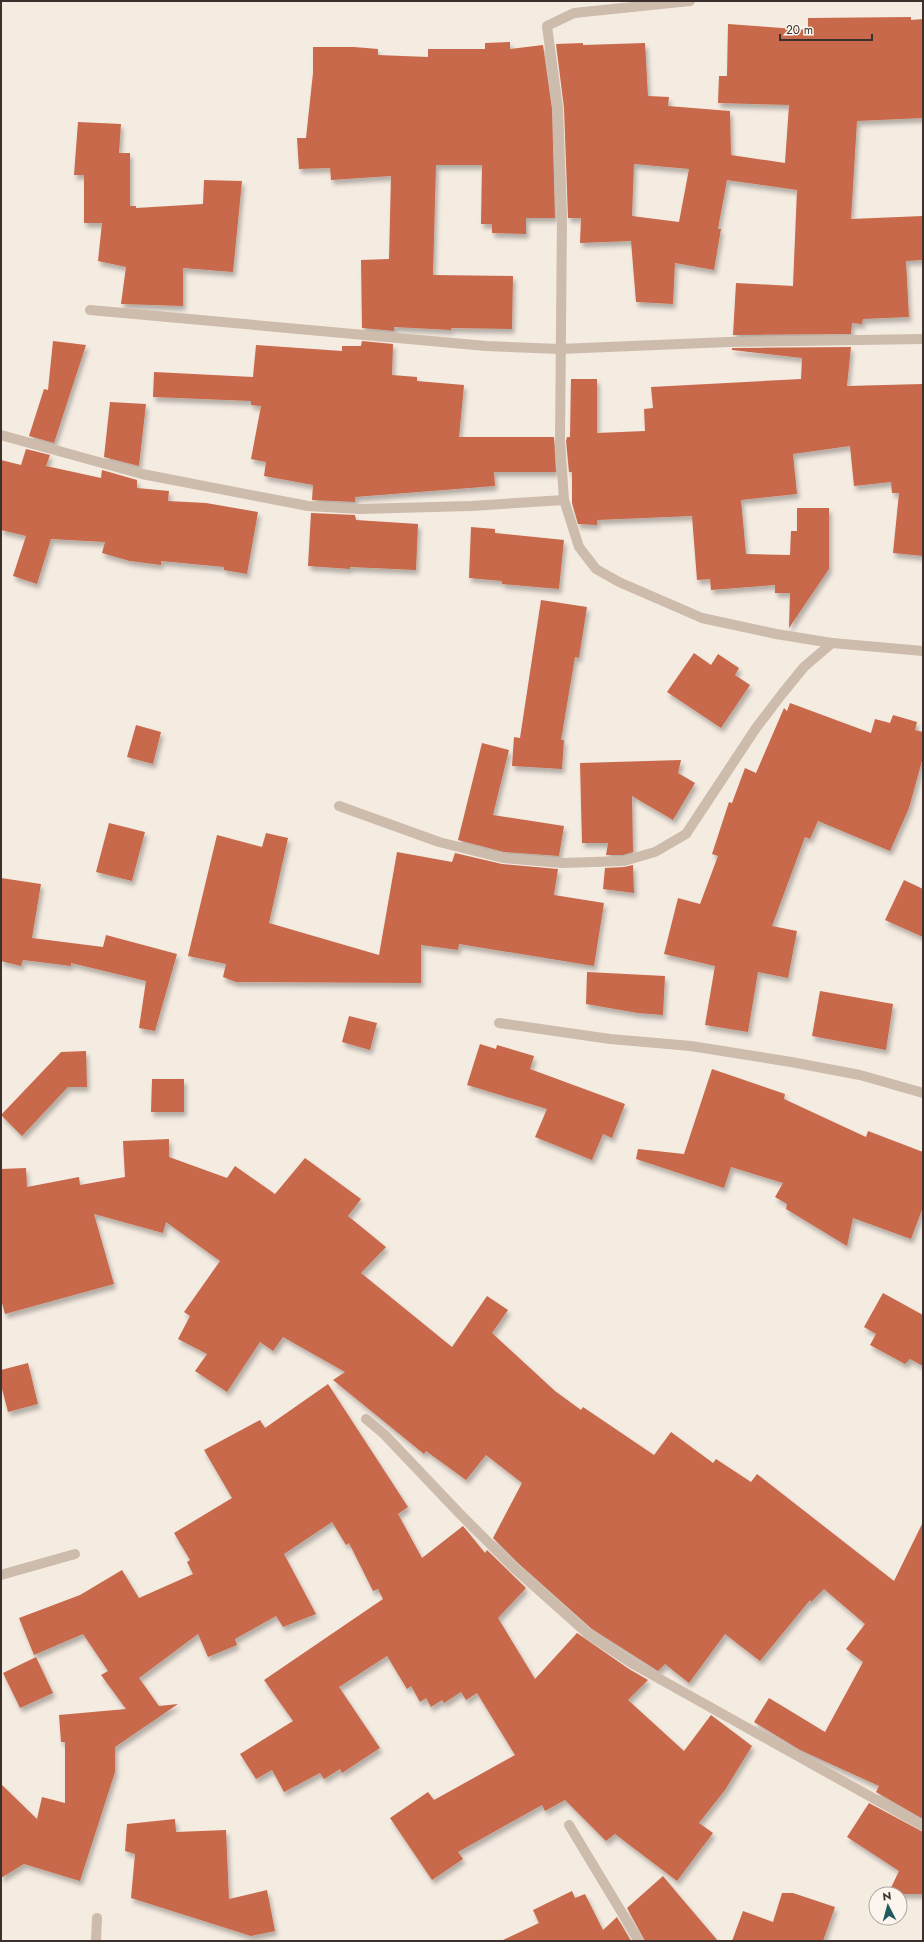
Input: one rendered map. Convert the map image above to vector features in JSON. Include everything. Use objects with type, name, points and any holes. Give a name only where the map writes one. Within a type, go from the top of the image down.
[{"type":"street","points":[[690,1],[574,13],[547,26],[558,108],[562,215],[560,441],[564,500],[579,547],[596,569],[619,582],[702,618],[776,634],[832,643],[923,651]]},
{"type":"street","points":[[90,310],[479,346],[560,349],[728,342],[923,339]]},
{"type":"street","points":[[1,435],[142,474],[308,506],[366,509],[471,506],[564,500]]},
{"type":"street","points":[[339,806],[440,842],[503,858],[562,863],[624,860],[655,852],[686,834],[756,728],[804,667],[832,643]]},
{"type":"street","points":[[499,1023],[610,1039],[691,1046],[783,1061],[860,1074],[923,1093]]},
{"type":"street","points":[[366,1419],[384,1434],[514,1568],[588,1634],[633,1664],[923,1826]]},
{"type":"street","points":[[1,1575],[15,1569],[75,1554]]},
{"type":"street","points":[[569,1825],[639,1941]]},
{"type":"street","points":[[96,1941],[97,1918]]},
{"type":"building","points":[[911,17],[911,20],[923,19],[923,118],[857,121],[851,219],[923,216],[923,260],[906,261],[909,317],[863,319],[862,324],[852,323],[851,334],[733,335],[736,283],[793,286],[797,190],[727,180],[718,229],[721,229],[714,270],[675,263],[673,304],[636,302],[631,241],[580,243],[581,218],[568,218],[564,108],[556,44],[583,43],[583,45],[645,43],[648,96],[669,97],[668,106],[730,111],[731,155],[785,163],[789,105],[718,103],[719,76],[727,76],[728,24],[808,30],[808,18]],"holes":[[[634,164],[689,169],[679,222],[632,216]]]},
{"type":"building","points":[[510,42],[510,49],[543,45],[552,109],[555,218],[526,218],[526,234],[492,233],[492,224],[481,224],[482,165],[436,165],[433,275],[513,276],[512,329],[451,328],[451,330],[394,327],[394,331],[362,328],[361,260],[389,259],[391,176],[331,180],[330,168],[299,169],[297,138],[306,138],[313,73],[313,47],[354,47],[378,49],[378,55],[428,57],[428,49],[485,49],[485,43]]},
{"type":"building","points":[[78,122],[121,124],[119,153],[130,153],[130,206],[136,206],[136,208],[203,204],[204,180],[242,181],[233,272],[183,268],[183,306],[121,304],[126,267],[98,261],[102,223],[84,223],[84,175],[74,175]]},
{"type":"building","points":[[53,341],[86,345],[54,443],[29,436],[44,389],[48,390]]},
{"type":"building","points":[[362,341],[393,344],[392,375],[417,377],[417,381],[464,385],[459,437],[554,437],[556,472],[494,472],[495,486],[355,497],[355,502],[312,500],[313,485],[264,476],[266,462],[251,459],[261,406],[251,405],[251,401],[153,397],[154,372],[253,377],[256,345],[342,351],[342,346],[361,346]]},
{"type":"building","points":[[851,347],[847,386],[923,384],[923,556],[893,553],[899,493],[892,493],[891,482],[854,486],[850,446],[793,454],[797,494],[741,500],[746,554],[790,555],[791,531],[797,531],[797,508],[829,508],[829,569],[789,628],[790,593],[775,593],[775,585],[711,590],[710,579],[697,580],[692,516],[597,520],[597,525],[578,524],[572,503],[572,472],[569,472],[566,441],[567,437],[570,437],[571,379],[597,379],[597,433],[645,431],[644,409],[653,408],[651,387],[801,379],[802,358],[732,350],[732,348]]},
{"type":"building","points":[[110,402],[146,404],[139,466],[104,457]]},
{"type":"building","points":[[26,449],[50,455],[46,466],[101,478],[102,470],[137,480],[137,488],[169,491],[168,501],[206,503],[258,512],[247,574],[224,570],[224,567],[161,561],[161,565],[130,561],[102,553],[105,542],[51,539],[37,584],[13,576],[26,536],[1,530],[1,460],[21,465]]},
{"type":"building","points":[[311,513],[355,515],[356,520],[418,524],[416,570],[350,567],[350,569],[308,566]]},
{"type":"building","points":[[471,527],[495,529],[495,533],[564,540],[559,589],[502,584],[502,581],[469,578]]},
{"type":"building","points":[[541,600],[587,607],[579,658],[575,657],[561,740],[564,740],[562,769],[512,766],[514,737],[520,738]]},
{"type":"building","points":[[694,653],[711,665],[718,654],[739,668],[735,675],[750,685],[721,728],[667,692]]},
{"type":"building","points":[[790,703],[871,733],[875,719],[890,723],[893,715],[917,722],[915,730],[923,732],[923,757],[909,808],[890,851],[818,821],[810,839],[805,837],[772,926],[797,931],[788,978],[758,972],[748,1032],[705,1025],[715,966],[664,954],[678,898],[700,904],[718,856],[712,854],[729,802],[732,803],[745,768],[756,773],[784,708],[787,711]]},
{"type":"building","points":[[136,725],[161,732],[153,764],[127,757]]},
{"type":"building","points":[[482,743],[509,750],[493,815],[564,826],[559,856],[504,852],[458,840]]},
{"type":"building","points":[[681,760],[678,773],[695,783],[673,820],[632,796],[633,852],[623,855],[606,855],[608,843],[582,843],[580,763]]},
{"type":"building","points":[[109,823],[145,832],[132,881],[96,872]]},
{"type":"building","points":[[266,833],[288,838],[269,923],[379,955],[397,852],[452,862],[455,853],[502,864],[558,869],[554,895],[604,903],[594,966],[459,944],[458,950],[421,945],[421,983],[236,982],[223,977],[226,964],[188,956],[217,835],[262,847]]},
{"type":"building","points":[[633,865],[634,893],[603,889],[605,868]]},
{"type":"building","points":[[1,878],[41,884],[32,938],[103,947],[106,935],[177,954],[155,1031],[139,1028],[146,981],[71,963],[71,966],[23,960],[21,966],[1,961]]},
{"type":"building","points":[[904,880],[923,889],[923,937],[885,920]]},
{"type":"building","points":[[587,972],[665,976],[663,1015],[638,1013],[586,1004]]},
{"type":"building","points":[[820,991],[893,1004],[886,1050],[812,1036]]},
{"type":"building","points":[[349,1016],[377,1023],[370,1050],[342,1042]]},
{"type":"building","points":[[480,1044],[496,1049],[497,1045],[534,1056],[530,1069],[625,1104],[612,1138],[603,1134],[592,1160],[535,1137],[547,1109],[467,1085]]},
{"type":"building","points":[[86,1051],[87,1087],[68,1087],[22,1136],[1,1115],[61,1052]]},
{"type":"building","points":[[712,1069],[785,1094],[784,1099],[866,1137],[868,1131],[923,1152],[923,1207],[911,1239],[853,1218],[847,1246],[786,1209],[787,1204],[775,1197],[783,1183],[731,1167],[724,1188],[636,1159],[638,1149],[684,1154]]},
{"type":"building","points":[[152,1079],[184,1079],[184,1112],[151,1112]]},
{"type":"building","points":[[169,1139],[169,1157],[227,1178],[235,1166],[275,1194],[305,1158],[361,1199],[348,1216],[386,1247],[361,1273],[452,1347],[487,1296],[508,1310],[492,1333],[555,1391],[581,1410],[583,1407],[654,1455],[671,1432],[713,1463],[716,1459],[751,1482],[757,1474],[894,1581],[923,1522],[923,1819],[876,1792],[879,1786],[800,1750],[754,1722],[769,1698],[825,1732],[863,1662],[846,1649],[865,1624],[824,1589],[811,1602],[810,1600],[760,1661],[725,1634],[689,1683],[665,1664],[658,1671],[592,1629],[518,1563],[493,1538],[522,1483],[486,1455],[466,1480],[426,1451],[424,1454],[333,1380],[345,1372],[283,1337],[273,1351],[260,1342],[227,1392],[195,1371],[207,1354],[178,1339],[190,1316],[184,1312],[220,1261],[166,1222],[163,1233],[94,1214],[114,1284],[5,1314],[1,1299],[1,1169],[26,1168],[27,1187],[79,1177],[80,1185],[125,1177],[123,1141]]},
{"type":"building","points":[[883,1293],[923,1315],[923,1366],[910,1359],[905,1364],[870,1345],[876,1334],[864,1327]]},
{"type":"building","points":[[28,1363],[38,1404],[8,1412],[1,1385],[1,1370]]},
{"type":"building","points":[[328,1384],[408,1507],[398,1514],[422,1558],[463,1526],[485,1553],[487,1550],[526,1588],[498,1618],[535,1679],[577,1633],[629,1669],[648,1680],[628,1700],[684,1751],[711,1715],[752,1746],[725,1790],[699,1823],[713,1833],[677,1881],[615,1834],[606,1841],[565,1800],[545,1811],[542,1805],[458,1852],[463,1859],[432,1880],[390,1818],[428,1792],[434,1800],[515,1755],[477,1693],[466,1700],[461,1692],[444,1703],[442,1700],[431,1707],[426,1698],[420,1702],[411,1686],[407,1689],[387,1656],[339,1687],[380,1748],[342,1773],[340,1769],[324,1779],[320,1773],[284,1792],[272,1770],[256,1779],[240,1754],[293,1721],[264,1680],[383,1599],[378,1589],[373,1591],[349,1543],[346,1545],[332,1522],[284,1554],[316,1614],[283,1627],[276,1616],[235,1639],[237,1645],[208,1657],[198,1634],[139,1678],[159,1706],[178,1704],[115,1747],[115,1772],[80,1881],[24,1864],[1,1878],[1,1784],[37,1819],[42,1797],[65,1803],[65,1742],[61,1742],[59,1715],[126,1709],[101,1675],[108,1671],[83,1634],[34,1655],[19,1618],[80,1595],[122,1570],[139,1598],[193,1574],[187,1562],[190,1560],[174,1533],[232,1498],[204,1450],[260,1420],[265,1428]]},
{"type":"building","points":[[36,1657],[53,1693],[20,1708],[3,1673]]},
{"type":"building","points":[[869,1803],[923,1832],[923,1894],[908,1894],[908,1886],[892,1886],[899,1871],[847,1837]]},
{"type":"building","points":[[175,1819],[176,1832],[226,1830],[229,1899],[267,1890],[275,1931],[251,1936],[131,1898],[135,1854],[125,1851],[127,1824]]},
{"type":"building","points":[[663,1876],[718,1941],[645,1941],[627,1908]]},
{"type":"building","points":[[572,1891],[575,1898],[585,1894],[603,1930],[617,1917],[631,1941],[501,1941],[539,1923],[533,1910]]},
{"type":"building","points":[[782,1893],[793,1893],[835,1907],[823,1941],[732,1941],[743,1911],[773,1922]]}]
